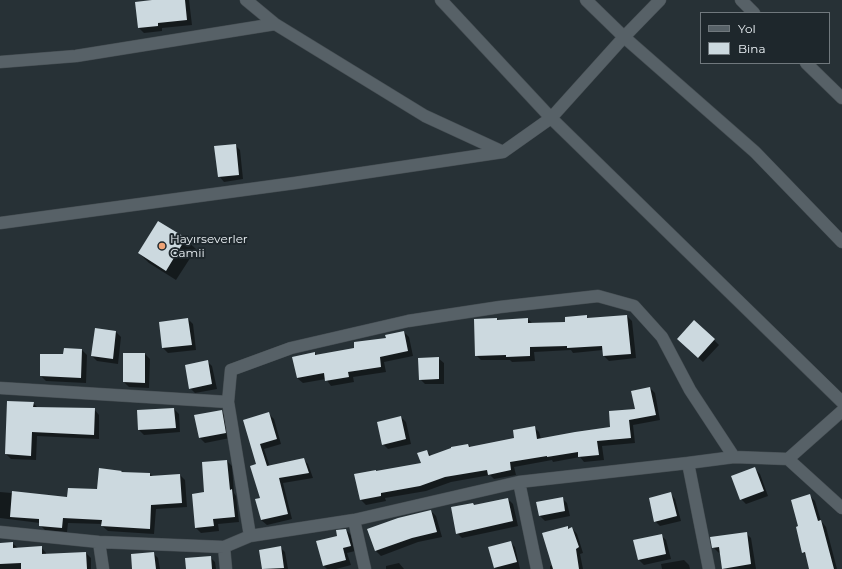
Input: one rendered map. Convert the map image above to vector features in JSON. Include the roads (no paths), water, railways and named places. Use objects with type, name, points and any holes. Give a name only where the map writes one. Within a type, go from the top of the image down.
[{"type":"street","points":[[246,0],[275,24],[424,116],[503,152]]},
{"type":"street","points":[[441,0],[551,118],[842,402]]},
{"type":"street","points":[[586,0],[624,37],[755,152],[842,242]]},
{"type":"street","points":[[0,223],[287,184],[503,152],[551,118],[624,37],[660,0]]},
{"type":"street","points":[[741,0],[753,12]]},
{"type":"street","points":[[0,62],[76,56],[275,24]]},
{"type":"street","points":[[807,64],[842,98]]},
{"type":"street","points":[[250,536],[228,402],[231,370],[291,348],[408,321],[500,307],[598,296],[634,306],[662,337],[690,390],[734,457]]},
{"type":"street","points":[[0,388],[228,402]]},
{"type":"street","points":[[788,460],[842,411]]},
{"type":"street","points":[[0,532],[99,542],[224,547],[250,536],[354,520],[519,482],[734,457],[788,460],[842,508]]},
{"type":"street","points":[[688,463],[709,569]]},
{"type":"street","points":[[519,482],[537,569]]},
{"type":"street","points":[[354,520],[365,569]]},
{"type":"street","points":[[99,542],[102,569]]},
{"type":"street","points":[[224,547],[226,569]]},
{"type":"place","name":"Hayırseverler Camii","points":[[162,246]]}]
